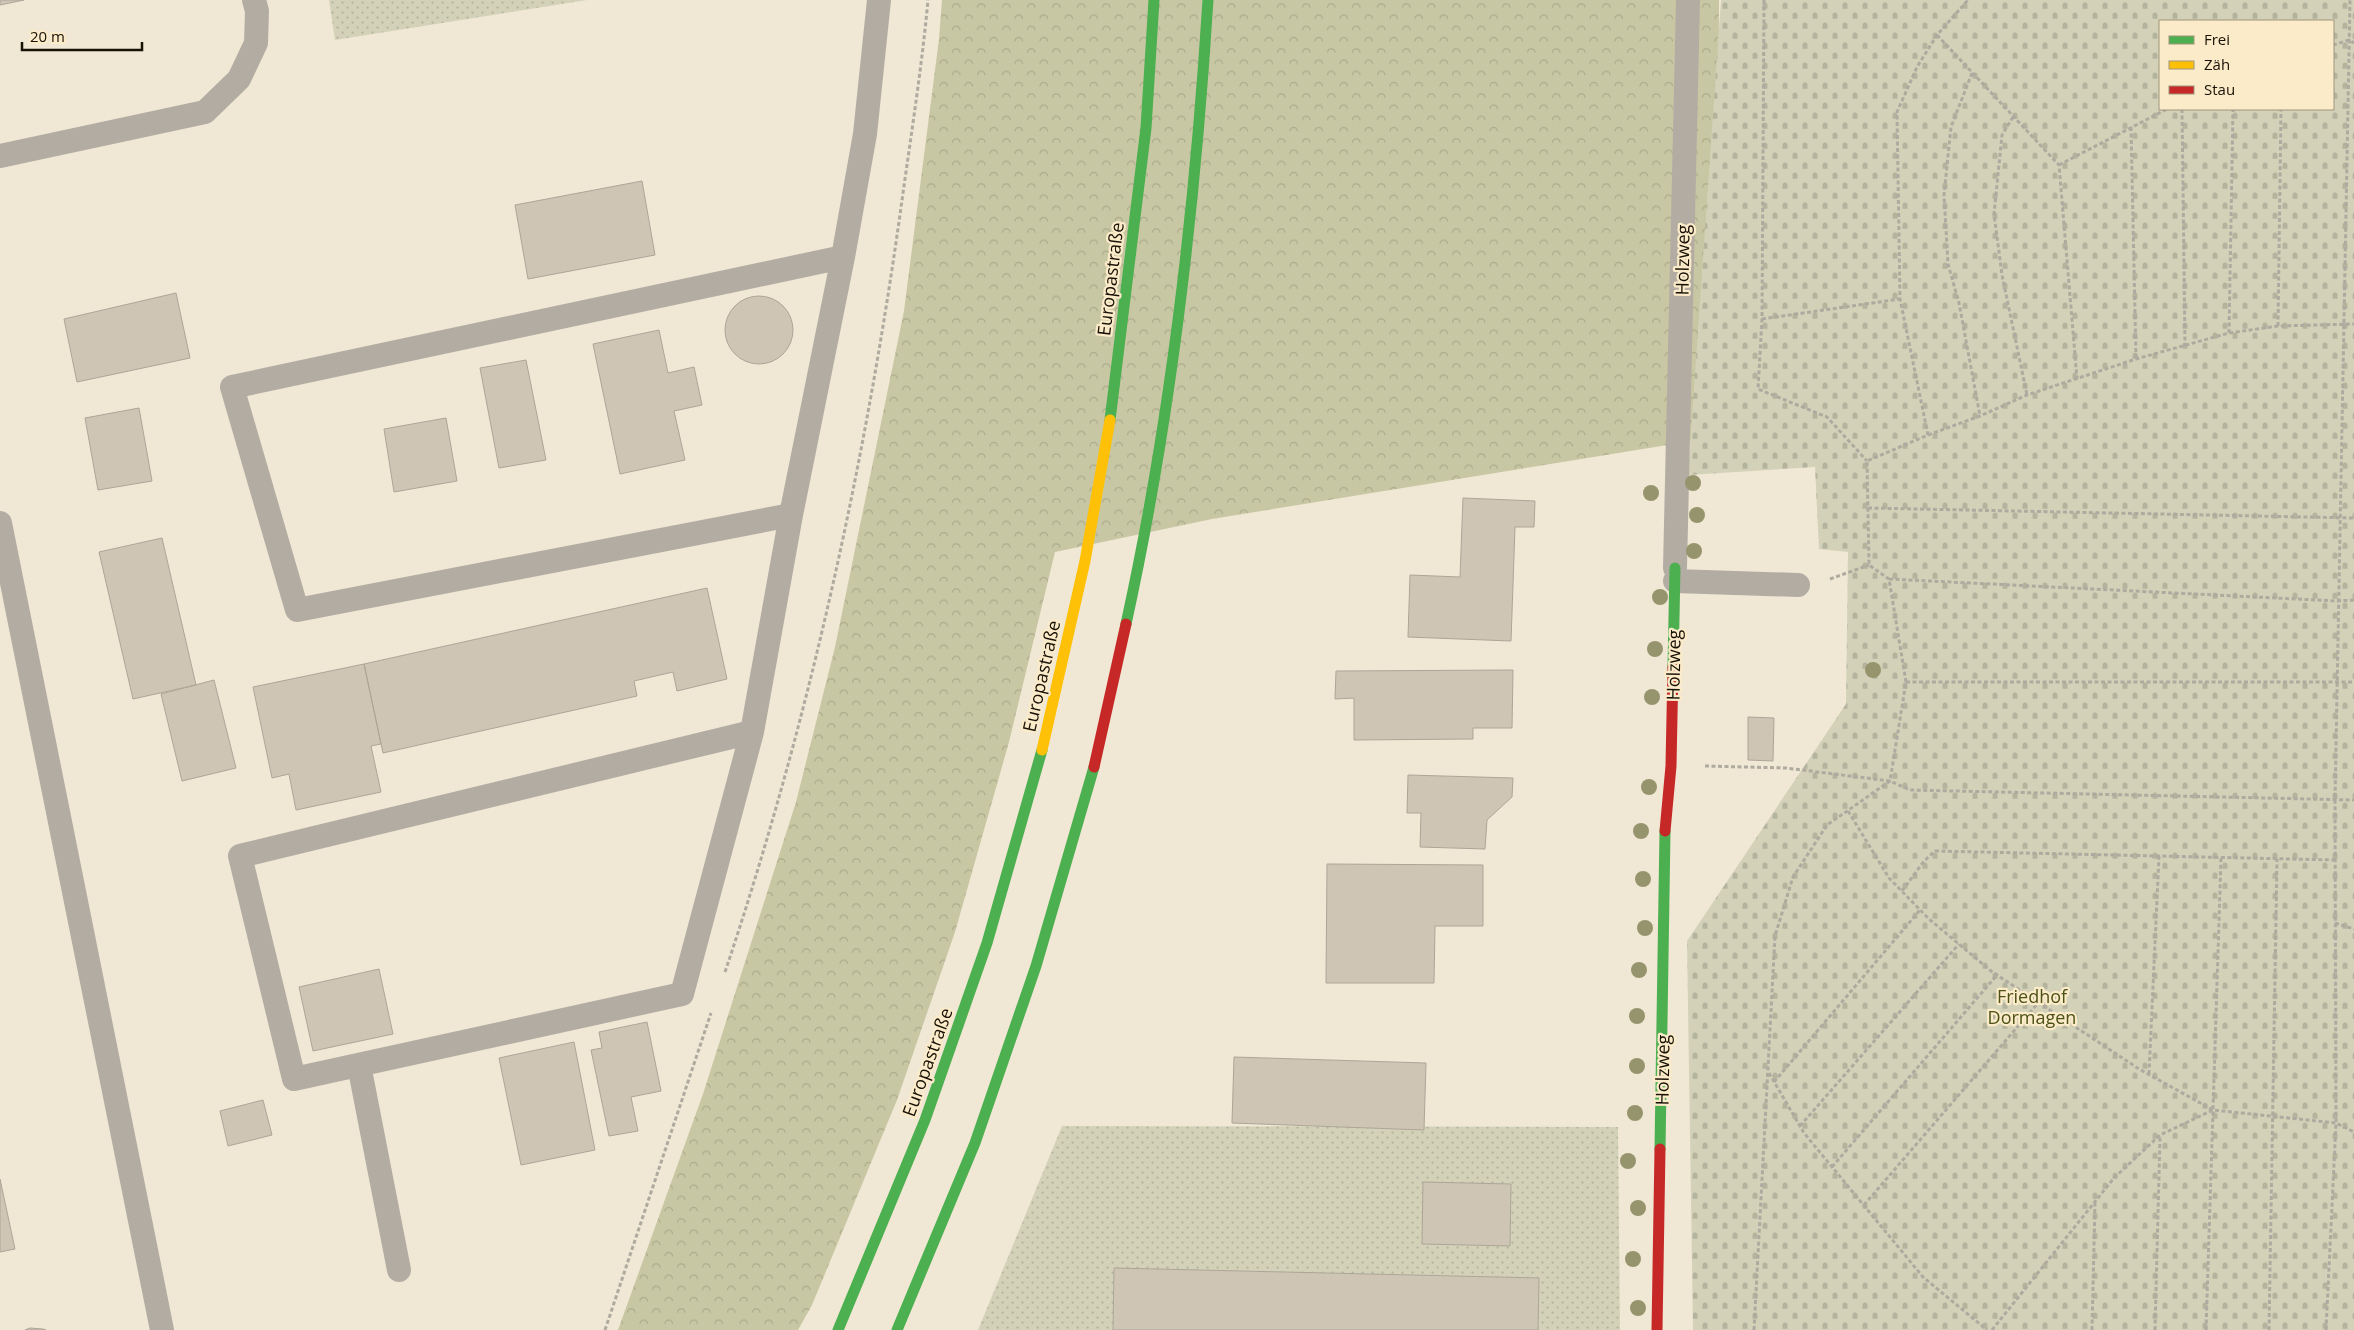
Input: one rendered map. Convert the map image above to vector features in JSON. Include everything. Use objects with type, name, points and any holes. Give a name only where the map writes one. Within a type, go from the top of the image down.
[{"type":"main road","name":"Europastraße","points":[[838,1330],[925,1120],[987,943],[1042,749],[1086,561],[1114,396],[1146,128],[1154,0]]},
{"type":"main road","points":[[897,1330],[978,1134],[1036,966],[1095,763],[1136,578],[1167,406],[1200,132],[1208,0]]},
{"type":"main road","name":"Holzweg","points":[[1657,1330],[1665,834],[1671,766],[1675,574]]},
{"type":"lane","points":[[0,156],[205,112],[239,79],[256,43],[257,11],[254,0]]},
{"type":"lane","points":[[752,732],[240,856],[294,1080],[682,994],[752,732],[791,515],[866,134],[879,0]]},
{"type":"lane","name":"Holzweg","points":[[1675,574],[1688,0]]},
{"type":"lane","points":[[791,515],[297,610],[232,387],[843,257]]},
{"type":"lane","points":[[0,523],[162,1330]]},
{"type":"lane","points":[[1675,574],[1798,585]]},
{"type":"lane","points":[[359,1065],[399,1270]]},
{"type":"path","points":[[1764,0],[1762,319],[1758,389],[1827,417],[1867,461],[1869,565]]},
{"type":"path","points":[[1928,435],[1900,299],[1897,112],[1917,67],[1937,35],[1968,0]]},
{"type":"path","points":[[2326,1330],[2336,1123],[2334,800],[2350,0]]},
{"type":"path","points":[[1937,35],[2059,166],[2077,379]]},
{"type":"path","points":[[2334,45],[2349,40],[2354,43]]},
{"type":"path","points":[[1972,72],[1950,127],[1944,195],[1948,264],[1959,303],[1980,416]]},
{"type":"path","points":[[2059,166],[2165,110]]},
{"type":"path","points":[[2182,110],[2185,346]]},
{"type":"path","points":[[2228,333],[2233,110]]},
{"type":"path","points":[[2278,326],[2282,110]]},
{"type":"path","points":[[2013,117],[2002,135],[1994,214],[2002,275],[2027,395]]},
{"type":"path","points":[[2130,127],[2136,360]]},
{"type":"path","points":[[1762,319],[1900,299]]},
{"type":"path","points":[[1867,461],[2027,395],[2228,333],[2278,326],[2354,324]]},
{"type":"path","points":[[1868,508],[2354,518]]},
{"type":"path","points":[[1869,565],[1889,579],[2337,601],[2354,600]]},
{"type":"path","points":[[1798,585],[1803,581],[1836,578],[1869,565]]},
{"type":"path","points":[[1754,1330],[1775,936],[1792,877],[1827,825],[1890,781],[1906,682],[1889,579]]},
{"type":"path","points":[[1906,682],[2354,682]]},
{"type":"path","points":[[1734,767],[1786,768],[1890,781],[1910,790],[2354,800]]},
{"type":"path","points":[[1848,811],[1889,878],[1920,910],[1997,975],[2149,1074],[2213,1110],[2336,1123],[2354,1132]]},
{"type":"path","points":[[1902,891],[1924,861],[1934,851],[2335,860]]},
{"type":"path","points":[[2149,1074],[2159,856]]},
{"type":"path","points":[[2206,1330],[2221,858]]},
{"type":"path","points":[[2268,1330],[2277,859]]},
{"type":"path","points":[[1774,1082],[1920,910]]},
{"type":"path","points":[[2335,923],[2354,929]]},
{"type":"path","points":[[1800,1126],[1959,944]]},
{"type":"path","points":[[1832,1167],[1997,975]]},
{"type":"path","points":[[1864,1205],[2038,1003]]},
{"type":"path","points":[[1769,1073],[1800,1126],[1923,1277],[1987,1330]]},
{"type":"path","points":[[1992,1330],[2114,1178],[2160,1135],[2213,1110]]},
{"type":"path","points":[[2155,1330],[2160,1135]]},
{"type":"path","points":[[2092,1330],[2094,1202]]},
{"type":"green space","points":[[329,0],[587,0],[335,40]]},
{"type":"green space","points":[[942,0],[1719,0],[1717,437],[1212,519],[1055,552],[1009,742],[955,932],[897,1100],[812,1305],[798,1330],[618,1330],[703,1094],[796,802],[835,647],[904,311],[939,39]]},
{"type":"green space","name":"Friedhof Dormagen","points":[[1721,0],[2354,0],[2354,1330],[1693,1330],[1687,941],[1846,704],[1848,552],[1819,549],[1815,467],[1688,475]]},
{"type":"green space","points":[[1062,1126],[1618,1127],[1620,1330],[978,1330]]},
{"type":"building","points":[[0,0],[24,0],[0,5]]},
{"type":"building","points":[[642,181],[655,255],[528,279],[515,205]]},
{"type":"building","points":[[176,293],[190,358],[77,382],[64,319]]},
{"type":"building","points":[[759,296],[772,299],[783,306],[790,317],[793,330],[790,343],[783,354],[772,361],[759,364],[746,361],[735,354],[728,343],[725,330],[728,317],[735,306],[746,299]]},
{"type":"building","points":[[659,330],[668,373],[694,367],[702,405],[674,411],[685,460],[620,474],[593,344]]},
{"type":"building","points":[[526,360],[546,460],[499,468],[480,368]]},
{"type":"building","points":[[139,408],[152,481],[98,490],[85,418]]},
{"type":"building","points":[[446,418],[457,481],[394,492],[384,429]]},
{"type":"building","points":[[1463,498],[1535,501],[1534,527],[1515,527],[1511,641],[1408,637],[1410,575],[1460,577]]},
{"type":"building","points":[[162,538],[196,685],[133,699],[99,552]]},
{"type":"building","points":[[707,588],[727,679],[677,691],[673,672],[634,681],[637,696],[383,753],[364,664]]},
{"type":"building","points":[[364,664],[381,744],[371,746],[381,792],[296,810],[289,774],[272,778],[253,687]]},
{"type":"building","points":[[1513,670],[1512,728],[1473,728],[1473,739],[1354,740],[1354,698],[1335,699],[1336,671]]},
{"type":"building","points":[[214,680],[236,768],[182,781],[161,694]]},
{"type":"building","points":[[1748,717],[1774,718],[1773,761],[1748,760]]},
{"type":"building","points":[[1408,775],[1513,778],[1512,797],[1487,820],[1485,849],[1420,847],[1421,813],[1407,813]]},
{"type":"building","points":[[1327,864],[1483,865],[1483,926],[1435,926],[1434,983],[1326,983]]},
{"type":"building","points":[[379,969],[393,1034],[313,1051],[299,987]]},
{"type":"building","points":[[647,1022],[661,1091],[631,1097],[638,1131],[609,1136],[591,1050],[602,1048],[599,1032]]},
{"type":"building","points":[[574,1042],[595,1150],[521,1165],[499,1058]]},
{"type":"building","points":[[1234,1057],[1426,1063],[1424,1130],[1232,1123]]},
{"type":"building","points":[[263,1100],[272,1135],[228,1146],[220,1111]]},
{"type":"building","points":[[0,1179],[15,1249],[0,1252]]},
{"type":"building","points":[[1423,1182],[1511,1184],[1510,1246],[1422,1244]]},
{"type":"building","points":[[1114,1268],[1539,1278],[1538,1330],[1113,1330]]},
{"type":"building","points":[[30,1328],[43,1329],[46,1330],[25,1330]]},
{"type":"traffic: fast","points":[[1110,420],[1146,128],[1154,0]]},
{"type":"traffic: fast","points":[[1126,624],[1156,469],[1179,314],[1196,157],[1208,0]]},
{"type":"traffic: fast","points":[[1673,667],[1675,568]]},
{"type":"traffic: fast","points":[[838,1330],[925,1120],[987,943],[1042,750]]},
{"type":"traffic: fast","points":[[897,1330],[975,1143],[1036,966],[1094,767]]},
{"type":"traffic: fast","points":[[1660,1149],[1665,831]]},
{"type":"traffic: slow","points":[[1042,750],[1085,561],[1110,420]]},
{"type":"traffic: jam","points":[[1094,767],[1126,624]]},
{"type":"traffic: jam","points":[[1665,831],[1671,766],[1673,667]]},
{"type":"traffic: jam","points":[[1657,1330],[1660,1149]]}]
